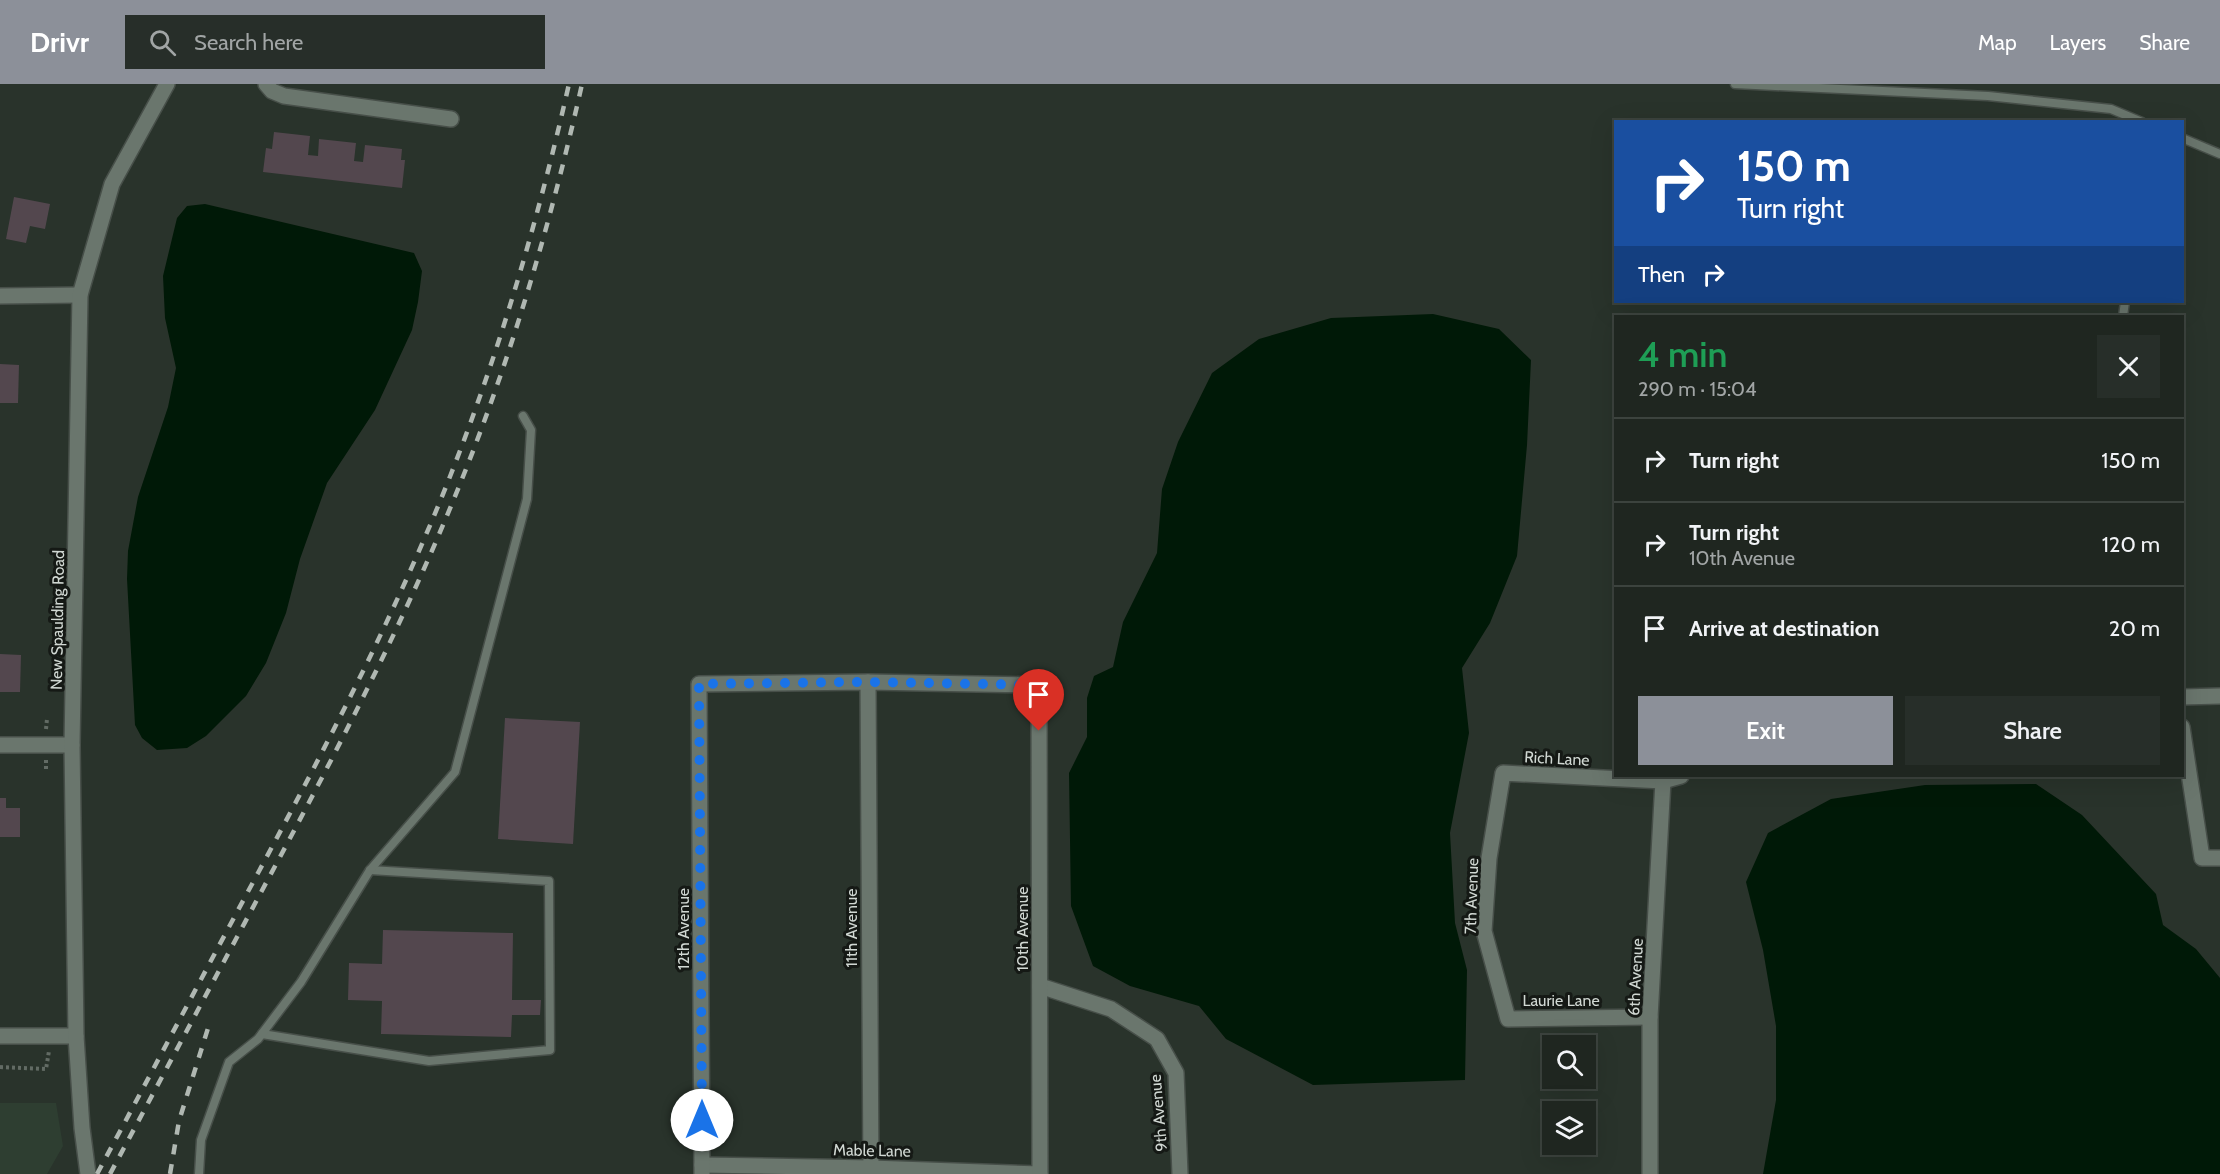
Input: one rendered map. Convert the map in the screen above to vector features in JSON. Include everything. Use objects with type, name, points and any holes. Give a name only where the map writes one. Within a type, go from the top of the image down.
[{"type":"street","name":"New Spaulding Road","points":[[87,1174],[76,1036],[72,745],[80,295],[112,184],[167,84]]},
{"type":"street","points":[[266,84],[272,91],[284,96],[451,119]]},
{"type":"street","points":[[0,296],[80,295]]},
{"type":"street","name":"12th Avenue","points":[[702,1170],[699,684],[867,682]]},
{"type":"street","name":"10th Avenue","points":[[867,682],[1038,685],[1040,1174]]},
{"type":"street","name":"11th Avenue","points":[[867,682],[871,1171]]},
{"type":"street","points":[[2184,697],[2220,696]]},
{"type":"street","points":[[2184,740],[2202,858],[2220,858]]},
{"type":"street","points":[[0,745],[72,745]]},
{"type":"street","name":"Rich Lane","points":[[1503,773],[1663,781],[1677,777]]},
{"type":"street","name":"7th Avenue","points":[[1503,773],[1489,858],[1484,931],[1508,1018]]},
{"type":"street","name":"6th Avenue","points":[[1650,1174],[1650,1017],[1663,781]]},
{"type":"street","name":"9th Avenue","points":[[1040,986],[1111,1009],[1157,1040],[1176,1073],[1180,1174]]},
{"type":"street","name":"Laurie Lane","points":[[1508,1018],[1650,1017]]},
{"type":"street","points":[[0,1036],[76,1036]]},
{"type":"street","name":"Mable Lane","points":[[702,1170],[1040,1174]]},
{"type":"lane","points":[[1735,84],[1988,96],[2111,109],[2137,120]]},
{"type":"lane","points":[[2111,109],[2118,120]]},
{"type":"lane","points":[[2184,139],[2220,154]]},
{"type":"lane","points":[[199,1174],[201,1140],[229,1062],[262,1034],[301,982],[370,870],[455,772],[527,499],[531,430],[523,416]]},
{"type":"lane","points":[[262,1034],[429,1061],[550,1050],[549,881],[370,870]]},
{"type":"path","points":[[0,1067],[46,1069],[52,1035]]},
{"type":"shaded area","points":[[205,204],[414,253],[422,271],[412,330],[375,410],[327,483],[300,559],[286,613],[266,663],[246,696],[206,736],[187,748],[157,750],[142,738],[135,725],[127,579],[128,551],[138,497],[168,407],[176,368],[165,318],[163,276],[177,218],[187,206]]},
{"type":"shaded area","points":[[1433,314],[1499,329],[1531,360],[1527,445],[1517,556],[1490,623],[1462,668],[1469,733],[1450,833],[1455,923],[1467,970],[1465,1080],[1313,1085],[1226,1039],[1199,1006],[1130,986],[1093,966],[1071,906],[1069,773],[1087,737],[1087,698],[1094,676],[1113,667],[1123,622],[1157,553],[1162,489],[1178,442],[1212,373],[1259,339],[1331,318]]},
{"type":"shaded area","points":[[2036,784],[2082,815],[2156,894],[2163,925],[2196,949],[2220,978],[2220,1174],[1763,1174],[1776,1100],[1776,1026],[1763,950],[1746,882],[1768,833],[1831,799],[1925,785]]},
{"type":"shaded area","points":[[0,1103],[56,1103],[63,1146],[47,1174],[0,1174]]},
{"type":"building","points":[[274,132],[310,136],[308,155],[318,156],[319,139],[356,143],[354,161],[363,162],[365,145],[402,149],[401,160],[405,160],[402,188],[263,172],[266,148],[272,149]]},
{"type":"building","points":[[14,197],[50,204],[45,229],[30,226],[26,243],[6,239]]},
{"type":"building","points":[[0,364],[19,365],[18,403],[0,403]]},
{"type":"building","points":[[0,654],[21,655],[20,692],[0,692]]},
{"type":"building","points":[[505,718],[580,722],[573,844],[498,839]]},
{"type":"building","points":[[0,798],[6,798],[6,808],[20,808],[20,837],[0,837]]},
{"type":"building","points":[[383,930],[513,933],[512,1000],[541,1000],[540,1015],[512,1015],[511,1037],[381,1034],[382,1001],[348,1000],[349,963],[382,964]]},
{"type":"railway","points":[[97,1174],[336,726],[408,576],[451,474],[502,330],[532,232],[569,84]]},
{"type":"railway","points":[[110,1174],[293,833],[418,583],[462,479],[498,383],[530,284],[558,184],[582,84]]},
{"type":"railway","points":[[170,1174],[179,1121],[209,1025]]},
{"type":"route","points":[[702,1120],[699,684],[867,682],[1038,685],[1039,731]]}]
